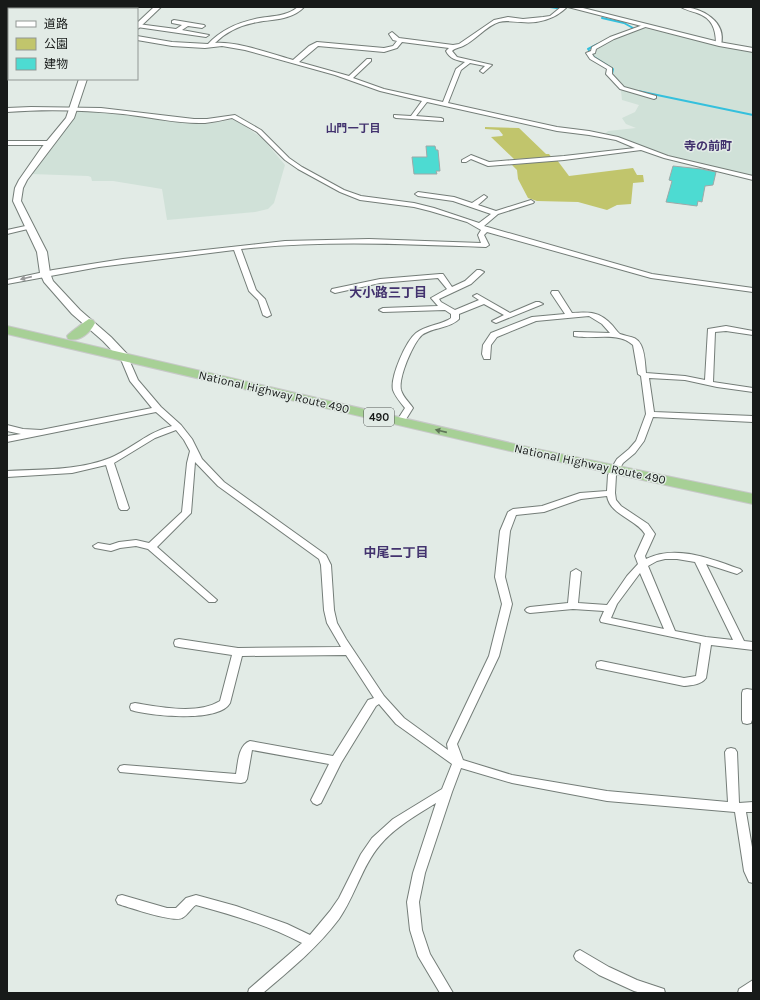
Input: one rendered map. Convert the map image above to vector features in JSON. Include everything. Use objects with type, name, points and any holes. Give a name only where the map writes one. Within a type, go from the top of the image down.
[{"type":"highway","name":"National Highway Route 490","points":[[7,321],[403,417]]},
{"type":"highway","points":[[73,336],[86,329],[89,323]]},
{"type":"highway","name":"National Highway Route 490","points":[[7,330],[124,358],[403,417],[617,465],[753,499]]},
{"type":"highway","name":"National Highway Route 490","points":[[617,465],[753,489]]},
{"type":"street","points":[[138,26],[158,7]]},
{"type":"street","points":[[210,45],[221,34],[234,28],[252,21],[293,14],[301,7]]},
{"type":"street","points":[[392,34],[395,39],[420,43],[444,44],[453,47],[461,45],[496,21],[508,19],[522,21],[543,19],[552,17],[564,7]]},
{"type":"street","points":[[571,7],[719,44],[753,50]]},
{"type":"street","points":[[684,7],[707,15],[715,24],[719,33],[719,44]]},
{"type":"street","points":[[174,22],[202,26]]},
{"type":"street","points":[[177,31],[187,24]]},
{"type":"street","points":[[138,26],[206,35]]},
{"type":"street","points":[[645,26],[611,39],[594,48],[593,52],[590,53],[592,58],[608,67],[610,70],[609,74],[622,88],[654,97]]},
{"type":"street","points":[[138,38],[172,44],[222,44],[246,49],[350,78],[382,90],[557,129],[618,139],[642,149],[698,166],[753,178]]},
{"type":"street","points":[[294,62],[302,58],[314,45],[317,44],[384,50],[392,48],[401,40]]},
{"type":"street","points":[[453,47],[449,51],[451,56],[454,58],[489,65],[483,71]]},
{"type":"street","points":[[350,78],[369,60]]},
{"type":"street","points":[[445,104],[459,69],[469,61]]},
{"type":"street","points":[[83,80],[74,108],[67,123],[50,143],[23,180],[17,195],[19,206],[42,252],[45,273],[49,282],[76,312],[115,346],[124,358],[134,381],[188,439],[198,460],[221,484],[323,557],[326,565],[329,610],[332,623],[380,699],[400,720],[458,763],[512,779],[606,796],[737,808],[753,807]]},
{"type":"street","points":[[412,118],[426,100]]},
{"type":"street","points":[[7,106],[33,105],[41,108]]},
{"type":"street","points":[[7,110],[83,108],[194,121],[207,121],[233,116],[259,131],[287,159],[300,168],[342,191],[360,198],[414,205],[432,209],[469,221],[482,228],[651,276],[753,290]]},
{"type":"street","points":[[396,116],[441,120]]},
{"type":"street","points":[[7,143],[50,143]]},
{"type":"street","points":[[464,161],[471,158],[479,162],[495,163],[564,158],[642,149]]},
{"type":"street","points":[[418,194],[454,200],[496,213]]},
{"type":"street","points":[[473,206],[484,197]]},
{"type":"street","points":[[7,282],[45,273],[145,258],[298,242],[486,245],[481,235],[482,228],[496,213],[531,202]]},
{"type":"street","points":[[7,232],[30,227]]},
{"type":"street","points":[[237,248],[253,291],[262,299],[267,316]]},
{"type":"street","points":[[455,313],[438,303],[435,298],[468,282],[480,272]]},
{"type":"street","points":[[335,291],[380,281],[440,276],[452,291]]},
{"type":"street","points":[[555,293],[569,315]]},
{"type":"street","points":[[455,313],[480,298],[509,315]]},
{"type":"street","points":[[496,321],[539,304]]},
{"type":"street","points":[[383,310],[445,308]]},
{"type":"street","points":[[524,309],[535,319]]},
{"type":"street","points":[[403,417],[409,408],[396,390],[395,382],[408,352],[417,335],[450,323],[455,319],[455,313]]},
{"type":"street","points":[[487,357],[485,352],[486,346],[494,335],[535,319],[587,314],[597,317],[609,325],[616,336]]},
{"type":"street","points":[[709,383],[711,331],[724,328],[753,333]]},
{"type":"street","points":[[578,334],[607,334],[637,343],[642,374],[685,378],[717,385],[753,390]]},
{"type":"street","points":[[645,374],[650,414],[640,441],[617,465],[612,475],[611,493],[612,500],[618,508],[645,526],[650,534],[640,556],[645,573],[671,633]]},
{"type":"street","points":[[7,439],[158,408]]},
{"type":"street","points":[[650,414],[753,419]]},
{"type":"street","points":[[7,428],[23,432],[42,433]]},
{"type":"street","points":[[7,474],[65,471],[89,467],[109,461],[124,454],[159,432],[178,428]]},
{"type":"street","points":[[151,547],[186,513],[191,463],[194,451]]},
{"type":"street","points":[[109,461],[111,474],[123,500],[124,508]]},
{"type":"street","points":[[447,993],[424,956],[416,930],[413,902],[419,873],[446,792],[458,763],[452,744],[494,656],[508,604],[500,577],[505,531],[514,512],[544,509],[580,496],[611,493]]},
{"type":"street","points":[[98,546],[111,548],[119,545],[136,543],[151,547],[212,600]]},
{"type":"street","points":[[737,571],[699,559],[678,556],[656,558],[643,565],[636,571],[609,608],[605,620],[706,641],[753,646]]},
{"type":"street","points":[[699,559],[740,644]]},
{"type":"street","points":[[573,606],[576,572]]},
{"type":"street","points":[[530,610],[573,606],[609,608]]},
{"type":"street","points":[[601,665],[684,682],[695,682],[701,678],[706,641]]},
{"type":"street","points":[[179,643],[238,652],[349,651]]},
{"type":"street","points":[[135,707],[188,713],[220,708],[225,703],[238,652]]},
{"type":"street","points":[[747,720],[747,693],[753,694]]},
{"type":"street","points":[[317,800],[336,761],[372,703],[380,699]]},
{"type":"street","points":[[124,769],[241,779],[247,748],[250,745],[336,761]]},
{"type":"street","points":[[731,752],[737,808],[750,871],[753,878]]},
{"type":"street","points":[[254,993],[312,942],[343,902],[367,854],[382,834],[446,792]]},
{"type":"street","points":[[122,900],[168,913],[179,914],[190,902],[196,900],[236,911],[287,928],[312,942]]},
{"type":"street","points":[[580,956],[604,971],[634,985],[659,993]]},
{"type":"street","points":[[744,993],[753,986]]},
{"type":"shaded area","points":[[643,28],[753,52],[753,177],[669,156],[604,135],[608,131],[636,128],[626,124],[622,118],[635,112],[639,105],[622,100],[621,91],[625,88],[611,72],[609,66],[591,54],[597,53],[595,49],[608,43],[612,39]]},
{"type":"shaded area","points":[[81,110],[207,124],[235,119],[263,139],[285,165],[274,203],[268,209],[255,212],[167,220],[162,189],[113,181],[92,181],[91,177],[88,176],[31,174],[73,120],[76,111]]},
{"type":"green space","points":[[7,7],[77,7],[8,8],[7,16]]},
{"type":"green space","points":[[485,127],[519,128],[552,158],[514,159],[491,137],[502,136],[503,135],[499,130],[485,129]]},
{"type":"green space","points":[[557,160],[569,176],[633,168],[637,175],[643,175],[644,182],[633,183],[631,204],[617,205],[607,210],[578,202],[537,201],[528,198],[518,179],[517,170],[512,165]]},
{"type":"building","points":[[426,146],[435,146],[436,150],[438,150],[440,171],[436,171],[437,174],[414,174],[412,157],[427,157]]},
{"type":"building","points":[[673,166],[716,172],[713,185],[705,186],[702,202],[698,201],[697,206],[666,202],[672,181],[669,180]]},
{"type":"waterway","points":[[550,7],[557,8]]},
{"type":"waterway","points":[[602,18],[624,23],[633,28],[631,30]]},
{"type":"waterway","points":[[598,44],[588,49],[594,57],[613,69],[612,74]]},
{"type":"waterway","points":[[638,91],[753,115]]},
{"type":"district","name":"山門一丁目","points":[[353,128]]},
{"type":"district","name":"寺の前町","points":[[708,146]]},
{"type":"district","name":"大小路三丁目","points":[[388,292]]},
{"type":"district","name":"中尾二丁目","points":[[396,552]]}]
